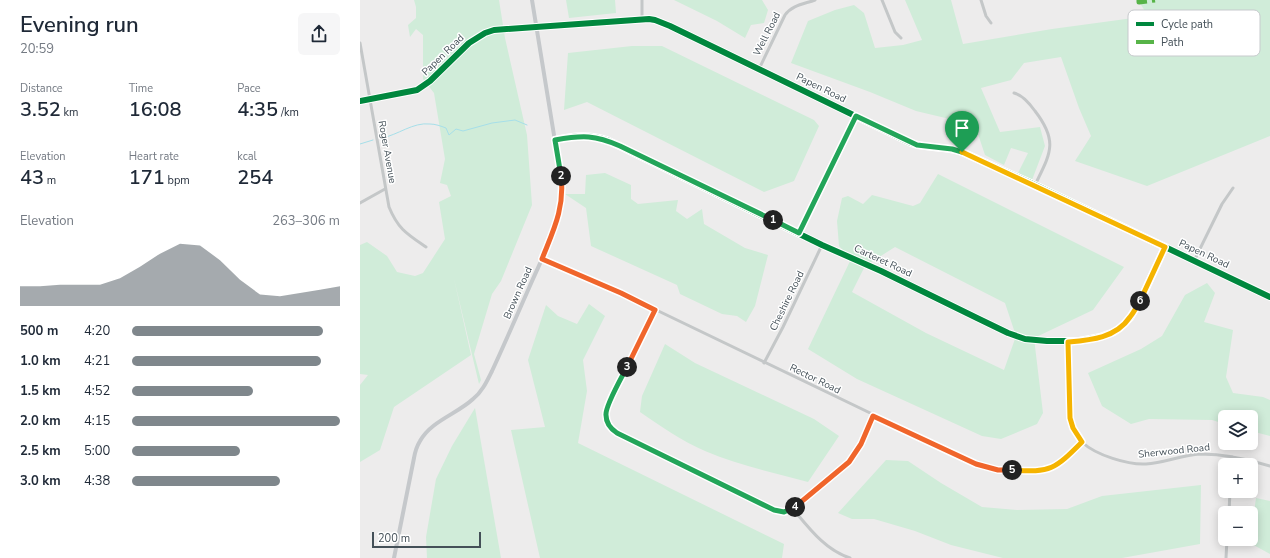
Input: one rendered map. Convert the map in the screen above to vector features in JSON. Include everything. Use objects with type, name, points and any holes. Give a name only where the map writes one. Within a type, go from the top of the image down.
[{"type":"street","name":"Brown Road","points":[[394,558],[417,446],[432,426],[468,404],[483,388],[542,259],[556,222],[562,199],[561,178],[532,0]]},
{"type":"street","points":[[642,0],[642,20]]},
{"type":"street","name":"Well Road","points":[[759,69],[788,10],[795,6],[815,0]]},
{"type":"street","points":[[882,0],[895,32],[901,38]]},
{"type":"street","points":[[981,0],[986,16],[991,23]]},
{"type":"street","name":"Papen Road","points":[[360,101],[417,90],[430,81],[469,43],[485,33],[536,27],[655,20],[912,143],[957,150],[1035,185],[1270,297]]},
{"type":"street","name":"Roger Avenue","points":[[360,43],[389,207],[398,226],[426,247]]},
{"type":"street","points":[[1014,93],[1024,98],[1042,120],[1050,138],[1049,154],[1035,185]]},
{"type":"street","points":[[799,233],[856,116]]},
{"type":"street","name":"Carteret Road","points":[[555,140],[575,136],[591,136],[607,140],[822,245],[881,271],[1012,335],[1025,339],[1068,342],[1108,335],[1120,328],[1130,318],[1143,295],[1165,247]]},
{"type":"street","points":[[1194,261],[1222,204],[1233,188]]},
{"type":"street","points":[[360,203],[385,189]]},
{"type":"street","name":"Cheshire Road","points":[[764,363],[822,245]]},
{"type":"street","name":"Rector Road","points":[[542,259],[621,293],[873,416],[984,467],[998,470],[1030,472],[1050,469],[1066,458],[1082,442]]},
{"type":"street","points":[[655,310],[607,407],[606,415],[609,426],[617,433],[774,510],[784,512],[793,509],[849,462],[861,444],[873,416]]},
{"type":"street","points":[[1068,342],[1070,418],[1073,428],[1082,442]]},
{"type":"street","name":"Sherwood Road","points":[[1082,442],[1101,454],[1120,460],[1144,464],[1200,454],[1250,460],[1270,466]]},
{"type":"street","points":[[793,509],[817,537],[826,545],[837,553],[850,558]]},
{"type":"street","points":[[1226,558],[1227,546]]},
{"type":"green space","points":[[414,0],[499,0],[505,38],[527,135],[532,205],[501,281],[492,294],[474,354],[481,380],[479,384],[454,279],[471,355],[394,407],[380,450],[360,462],[360,385],[368,375],[360,374],[360,245],[367,242],[387,256],[397,272],[415,276],[423,273],[445,239],[439,202],[451,196],[447,185],[440,183],[445,159],[434,93],[423,79],[423,35],[416,29],[410,37],[408,25],[416,18],[416,7]]},
{"type":"green space","points":[[566,0],[615,0],[616,13],[569,18]]},
{"type":"green space","points":[[674,0],[762,0],[768,10],[764,23],[751,25],[745,38],[717,21]]},
{"type":"green space","points":[[905,0],[951,0],[963,44],[1052,29],[1128,19],[1128,56],[1260,56],[1260,10],[1144,10],[1138,0],[1270,0],[1270,136],[1147,186],[1075,161],[1091,136],[1079,108],[1061,57],[1024,63],[1011,80],[981,88],[1000,132],[1040,127],[1045,146],[1032,180],[1018,173],[1028,153],[1011,148],[1004,165],[985,155],[975,125],[916,111],[870,92],[791,63],[808,21],[835,10],[854,5],[864,13],[875,48],[903,45],[922,40]]},
{"type":"green space","points":[[632,46],[662,46],[814,120],[819,126],[794,181],[764,192],[587,102],[564,110],[568,53]]},
{"type":"green space","points":[[605,173],[631,185],[631,199],[638,204],[678,200],[676,211],[687,219],[702,209],[704,224],[745,248],[768,255],[755,306],[746,322],[737,316],[722,314],[680,294],[677,285],[591,246],[586,208],[565,194],[585,194],[586,175]]},
{"type":"green space","points":[[938,174],[1124,267],[1093,310],[1034,338],[1043,413],[1037,424],[1001,439],[982,436],[857,379],[808,349],[851,259],[839,246],[837,221],[842,198],[848,196],[863,204],[872,195],[913,206],[920,203]],"holes":[[[895,247],[1005,303],[1016,336],[1004,370],[926,333],[852,292],[865,266]]]},
{"type":"green space","points":[[1207,283],[1215,293],[1204,322],[1233,330],[1226,377],[1233,393],[1263,397],[1270,400],[1270,436],[1258,433],[1258,410],[1218,410],[1218,422],[1212,420],[1149,419],[1131,424],[1102,406],[1088,373],[1141,349],[1162,336],[1185,295]]},
{"type":"green space","points":[[589,304],[605,316],[583,360],[587,391],[578,443],[784,544],[782,558],[540,558],[511,430],[545,427],[528,360],[546,305],[558,316],[577,324]]},
{"type":"green space","points":[[665,344],[695,363],[814,419],[839,436],[808,482],[743,465],[705,451],[663,428],[640,412],[642,396]]},
{"type":"green space","points":[[475,408],[501,558],[427,558],[426,537],[436,479],[452,446]]},
{"type":"green space","points":[[886,460],[908,461],[941,483],[982,507],[1017,510],[1067,509],[1102,496],[1201,485],[1200,544],[1122,558],[1003,558],[951,545],[915,531],[874,519],[852,519],[838,513]]},
{"type":"green space","points":[[1256,498],[1270,501],[1270,554],[1255,546],[1258,546],[1258,506],[1255,506]]},
{"type":"waterway","points":[[382,138],[424,124],[434,124],[446,128],[449,135],[456,129],[463,131],[492,123],[515,120],[527,125]]},
{"type":"waterway","points":[[360,144],[373,140]]},
{"type":"marked path","points":[[1139,0],[1139,2],[1155,0]]},
{"type":"cycle path","points":[[360,101],[417,90],[430,81],[469,43],[485,33],[494,30],[649,19],[655,20],[911,143],[962,152],[1035,185],[1270,297]]},
{"type":"cycle path","points":[[555,140],[581,136],[607,140],[822,245],[881,271],[1008,333],[1025,339],[1079,341],[1100,337],[1114,332],[1130,318],[1143,295],[1165,247]]},
{"type":"route","points":[[856,116],[917,145],[952,149],[962,152],[1165,247],[1143,295],[1130,318],[1120,328],[1108,335],[1068,342],[1070,418],[1073,428],[1082,442],[1056,466],[1044,471],[1030,472],[998,470],[984,467],[873,416],[861,444],[849,462],[793,509],[781,512],[774,510],[612,430],[606,420],[607,407],[655,310],[621,293],[542,259],[555,228],[562,199],[561,178],[555,140],[575,136],[591,136],[607,140],[799,233],[856,116]]}]
